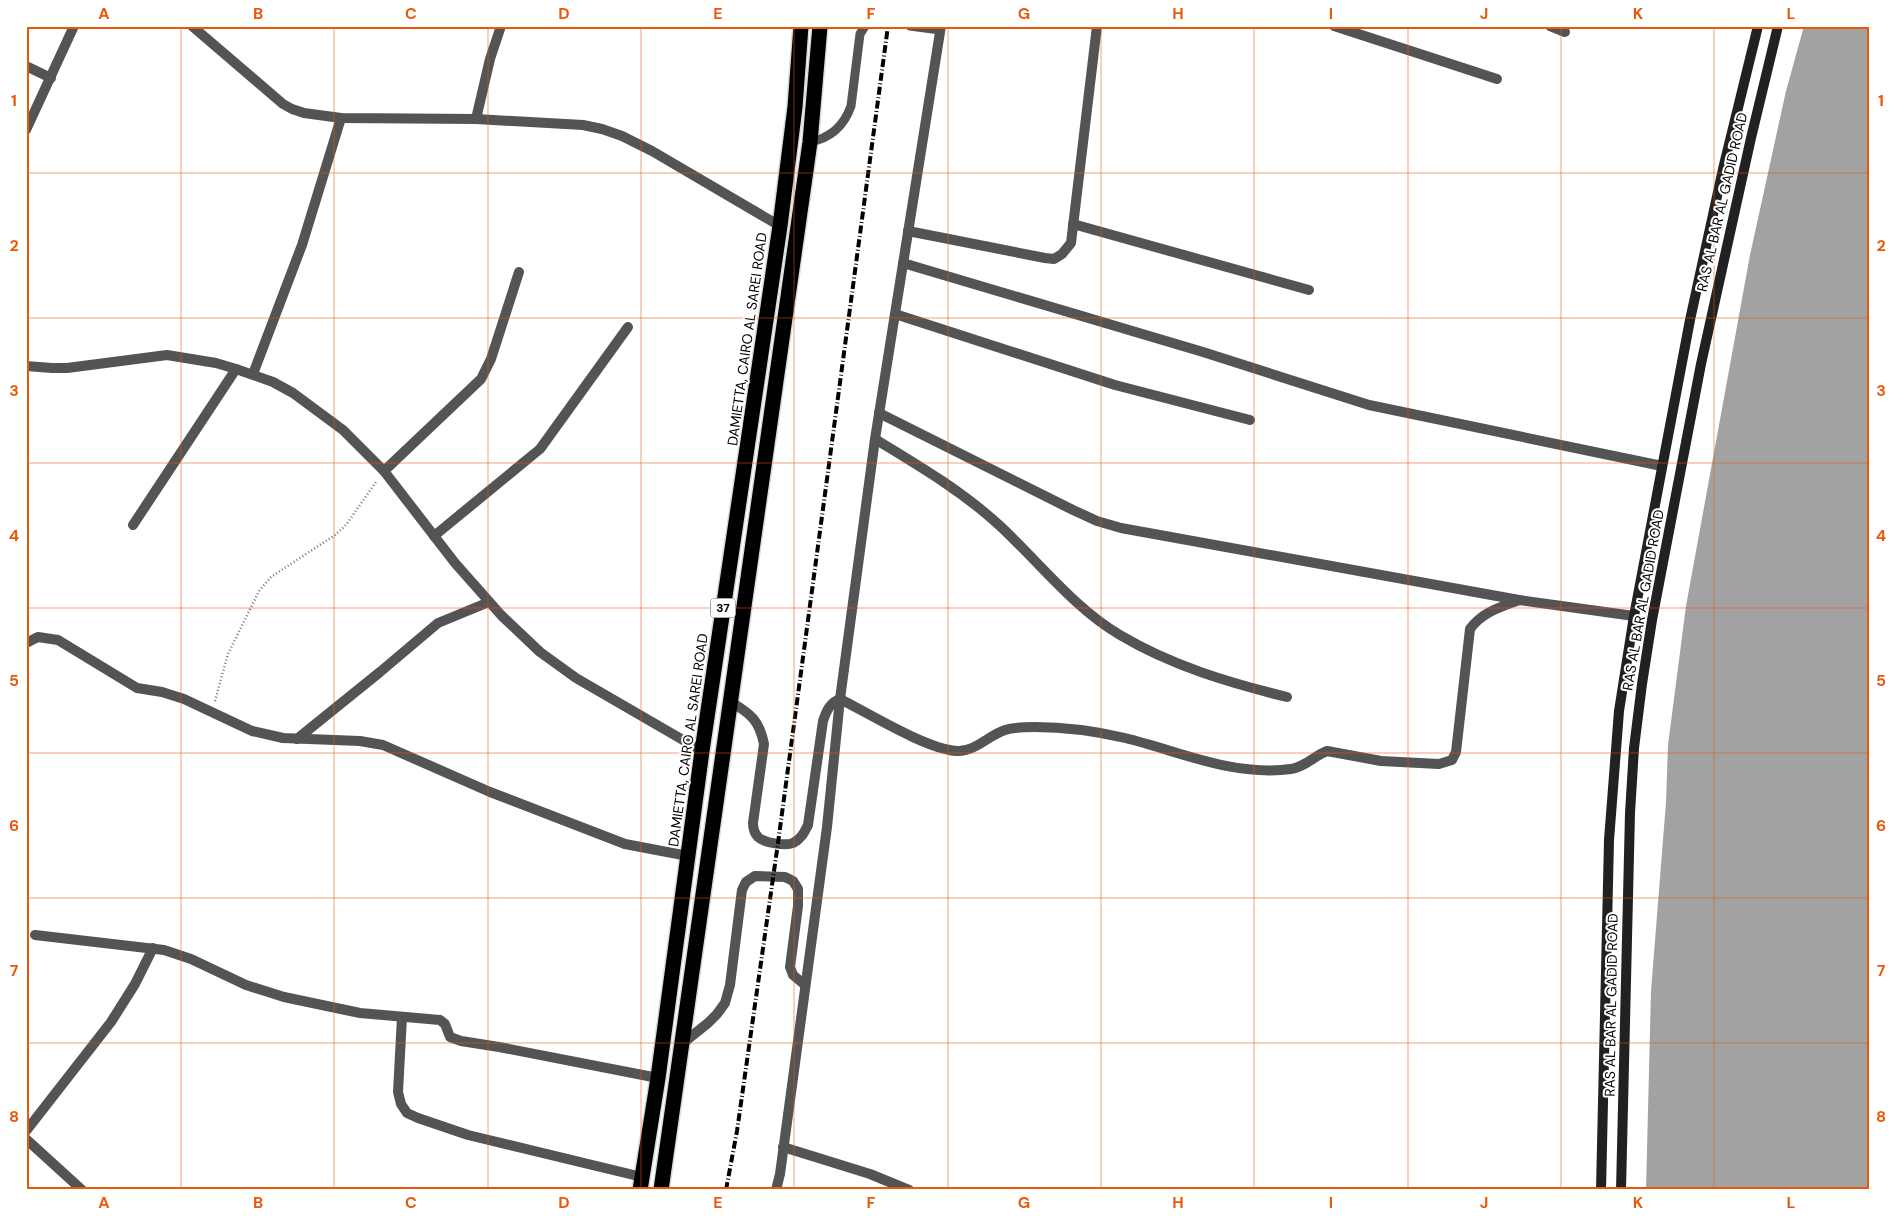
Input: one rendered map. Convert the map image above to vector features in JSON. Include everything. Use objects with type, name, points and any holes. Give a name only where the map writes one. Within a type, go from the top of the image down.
[{"type":"highway","name":"DAMIETTA, CAIRO AL SAREI ROAD","points":[[641,1183],[658,1078],[702,751],[780,226],[796,107],[801,26]]},
{"type":"highway","name":"37","points":[[662,1190],[810,142],[820,26]]},
{"type":"main road","name":"RAS AL BAR AL GADID ROAD","points":[[1601,1190],[1610,808],[1619,711],[1634,616],[1662,466],[1708,235],[1758,26]]},
{"type":"main road","name":"RAS AL BAR AL GADID ROAD","points":[[1621,1190],[1630,812],[1634,748],[1642,684],[1652,620],[1701,364],[1731,222],[1778,26]]},
{"type":"main road","points":[[1750,56],[1768,62]]},
{"type":"street","points":[[26,130],[74,26]]},
{"type":"street","points":[[192,26],[292,110],[341,118],[476,119],[583,125],[602,129],[622,136],[652,151],[780,226]]},
{"type":"street","points":[[476,119],[490,59],[501,26]]},
{"type":"street","points":[[908,231],[1054,259],[1062,254],[1071,243],[1097,26]]},
{"type":"street","points":[[1334,26],[1497,79]]},
{"type":"street","points":[[1550,26],[1565,32]]},
{"type":"street","points":[[776,1190],[827,828],[840,699],[875,438],[941,28]]},
{"type":"street","points":[[26,66],[51,78]]},
{"type":"street","points":[[253,374],[302,245],[341,118]]},
{"type":"street","points":[[1073,224],[1309,290]]},
{"type":"street","points":[[903,263],[1194,349],[1370,405],[1662,466]]},
{"type":"street","points":[[384,471],[481,379],[491,359],[519,272]]},
{"type":"street","points":[[895,314],[1115,384],[1250,420]]},
{"type":"street","points":[[434,536],[540,449],[628,327]]},
{"type":"street","points":[[26,366],[67,368],[168,355],[216,363],[253,374],[294,393],[343,430],[384,471],[434,536],[489,602],[540,652],[560,667],[702,751]]},
{"type":"street","points":[[133,525],[236,369]]},
{"type":"street","points":[[879,413],[1073,510],[1122,528],[1519,600],[1634,616]]},
{"type":"street","points":[[875,438],[937,477],[969,500],[999,525],[1080,605],[1118,634],[1158,655],[1191,668],[1238,685],[1288,696]]},
{"type":"street","points":[[840,699],[916,738],[957,751],[975,747],[1006,730],[1034,727],[1078,730],[1109,735],[1207,763],[1244,769],[1292,769],[1303,766],[1320,754],[1328,751],[1381,761],[1439,764],[1452,760],[1456,752],[1470,629],[1486,613],[1519,600]]},
{"type":"street","points":[[297,739],[438,623],[489,602]]},
{"type":"street","points":[[26,643],[38,638],[58,640],[137,688],[173,695],[252,731],[283,738],[360,741],[383,745],[490,792],[625,844],[688,856]]},
{"type":"street","points":[[731,702],[750,714],[761,731],[764,744],[752,823],[753,830],[758,837],[765,841],[791,844],[801,838],[808,825],[823,721],[830,706],[840,699]]},
{"type":"street","points":[[683,1043],[708,1023],[725,1003],[730,984],[742,890],[750,878],[755,876],[785,877],[793,881],[798,889],[798,906],[790,968],[794,975],[805,985]]},
{"type":"street","points":[[35,935],[164,950],[191,959],[262,991],[360,1014],[440,1020],[445,1024],[450,1037],[461,1042],[499,1047],[658,1078]]},
{"type":"street","points":[[26,1131],[111,1022],[135,984],[154,948]]},
{"type":"street","points":[[402,1017],[398,1092],[401,1104],[407,1113],[468,1135],[641,1183]]},
{"type":"street","points":[[26,1139],[82,1190]]},
{"type":"street","points":[[783,1147],[870,1174],[909,1190]]},
{"type":"lane","points":[[810,142],[833,133],[848,114],[851,106],[860,34],[865,26]]},
{"type":"lane","points":[[910,26],[941,28]]},
{"type":"path","points":[[212,712],[228,654],[259,591],[271,577],[335,535],[346,525],[384,471]]},
{"type":"shaded area","points":[[1804,26],[1869,26],[1869,1190],[1646,1190],[1651,991],[1666,802],[1668,745],[1686,606],[1750,255],[1786,91]]},
{"type":"railway","points":[[726,1190],[737,1131],[778,843],[888,26]]}]
